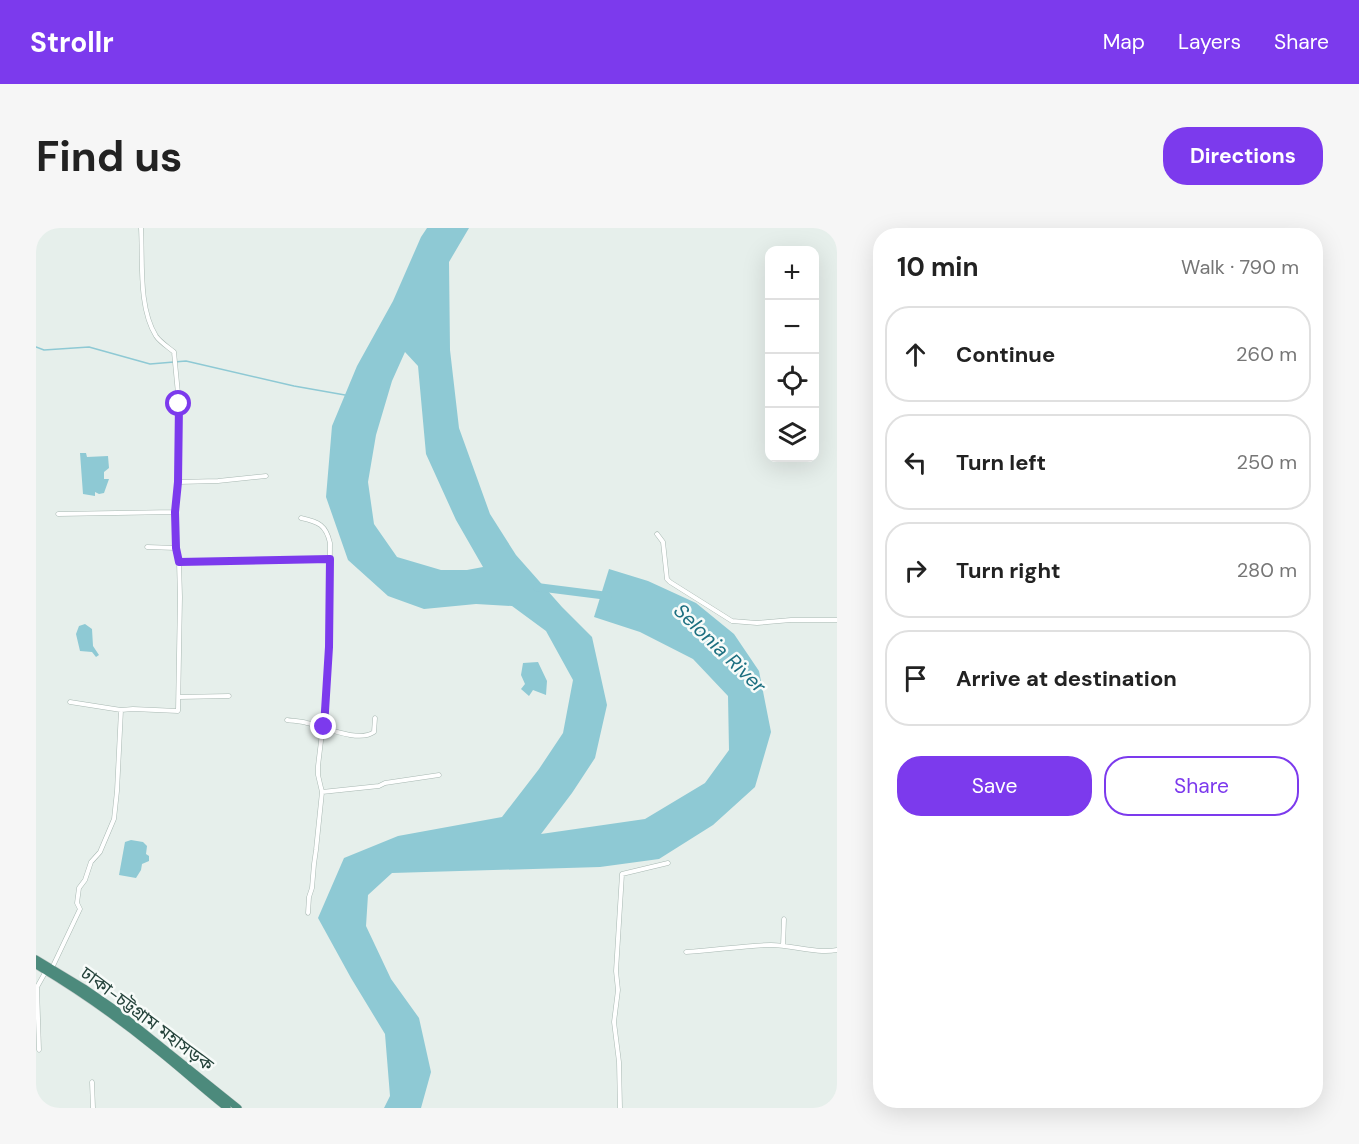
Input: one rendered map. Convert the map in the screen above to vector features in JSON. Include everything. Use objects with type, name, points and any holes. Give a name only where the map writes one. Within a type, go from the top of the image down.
[{"type":"highway","name":"ঢাকা-চট্টগ্রাম মহাসড়ক","points":[[36,959],[139,1036],[227,1108]]},
{"type":"highway","name":"ঢাকা-চট্টগ্রাম মহাসড়ক","points":[[36,964],[84,988],[238,1108]]},
{"type":"street","points":[[70,702],[121,710],[178,711],[180,597],[175,512],[178,482],[179,404],[174,352],[157,338],[147,315],[144,298],[141,228]]},
{"type":"street","points":[[178,482],[266,476]]},
{"type":"street","points":[[58,514],[175,512]]},
{"type":"street","points":[[302,518],[323,526],[330,543],[329,647],[324,727],[318,766],[322,792],[308,913]]},
{"type":"street","points":[[657,534],[663,542],[667,579],[732,621],[757,623],[837,620]]},
{"type":"street","points":[[147,548],[176,548]]},
{"type":"street","points":[[179,562],[330,559]]},
{"type":"street","points":[[179,697],[229,696]]},
{"type":"street","points":[[39,1050],[37,987],[49,970],[80,909],[77,903],[79,888],[91,862],[100,852],[114,819],[121,710]]},
{"type":"street","points":[[287,720],[304,722],[351,735],[368,736],[374,732],[375,718]]},
{"type":"street","points":[[322,792],[379,786],[385,783],[439,775]]},
{"type":"street","points":[[620,1108],[619,1062],[614,1022],[618,990],[616,971],[622,874],[668,862]]},
{"type":"street","points":[[783,946],[784,919]]},
{"type":"street","points":[[686,952],[758,945],[837,950]]},
{"type":"street","points":[[92,1082],[93,1108]]},
{"type":"water","points":[[427,228],[469,228],[449,262],[450,350],[459,428],[490,514],[516,555],[592,637],[607,705],[595,758],[541,834],[645,819],[705,783],[729,750],[728,696],[693,659],[640,632],[594,617],[609,569],[648,581],[696,603],[734,634],[759,671],[771,732],[755,787],[713,825],[659,859],[600,867],[392,873],[368,895],[366,926],[391,979],[419,1018],[431,1072],[421,1108],[384,1108],[390,1096],[385,1034],[318,918],[344,858],[398,836],[502,817],[563,733],[573,680],[546,631],[512,606],[476,604],[424,609],[388,596],[348,560],[326,497],[332,426],[357,366],[393,301]],"holes":[[[405,352],[418,366],[426,454],[456,520],[483,567],[467,570],[441,570],[397,557],[374,524],[368,482],[376,435],[392,381]]]},
{"type":"water","points":[[80,453],[86,453],[87,457],[108,456],[109,468],[104,472],[104,479],[109,479],[104,493],[95,492],[95,496],[83,494]]},
{"type":"water","points":[[85,624],[92,629],[93,646],[99,655],[96,657],[92,652],[80,651],[76,634],[79,626]]},
{"type":"water","points":[[538,662],[547,681],[546,695],[533,690],[529,696],[521,689],[525,684],[521,675],[523,663]]},
{"type":"water","points":[[131,840],[143,842],[147,846],[146,854],[149,856],[149,861],[142,864],[136,878],[119,875],[125,842]]},
{"type":"waterway","points":[[36,347],[44,350],[89,347],[150,364],[186,361],[294,386],[345,395]]},
{"type":"waterway","name":"Selonia River","points":[[537,587],[608,596]]},
{"type":"route","points":[[179,404],[178,482],[175,512],[176,548],[179,562],[330,559],[329,647],[324,727]]}]
